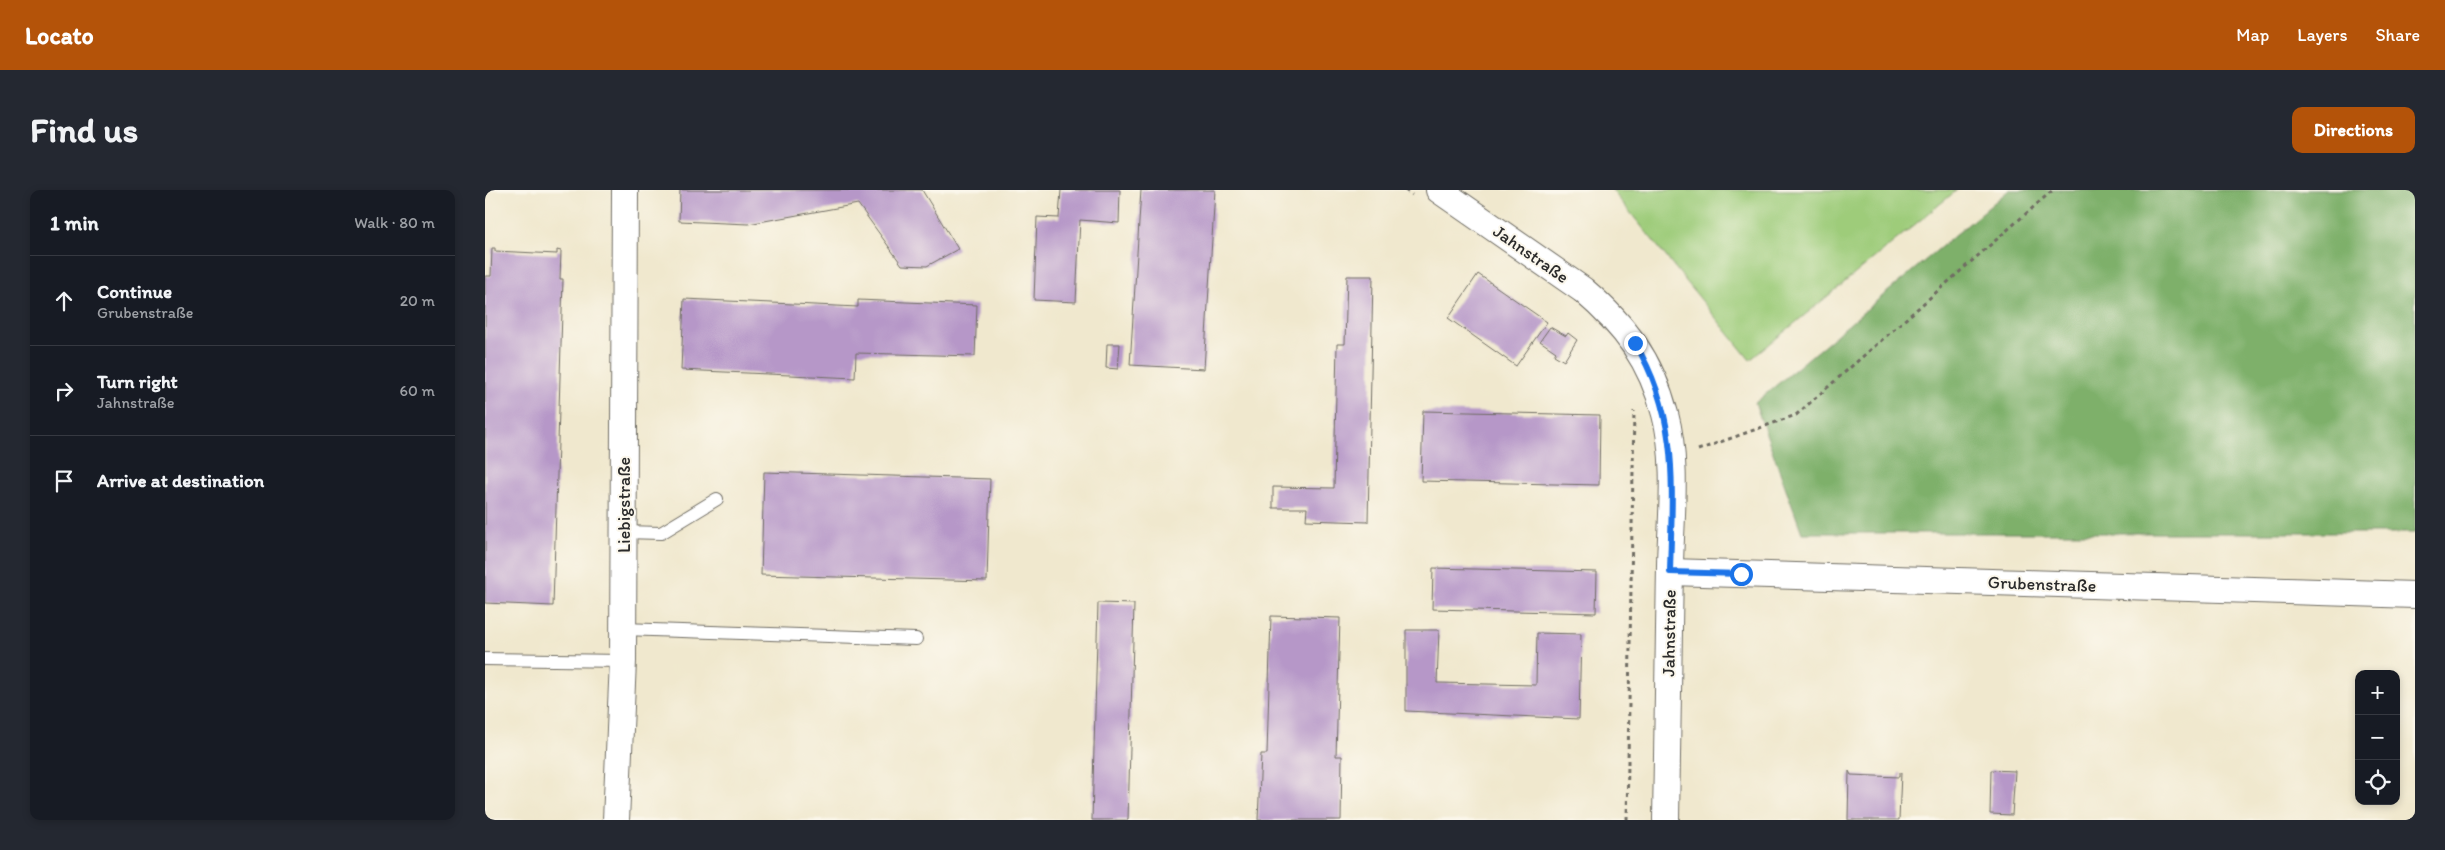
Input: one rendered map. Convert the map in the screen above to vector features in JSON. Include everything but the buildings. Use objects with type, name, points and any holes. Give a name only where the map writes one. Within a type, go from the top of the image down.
[{"type":"street","name":"Liebigstraße","points":[[616,820],[623,662],[625,190]]},
{"type":"street","name":"Jahnstraße","points":[[1439,190],[1583,290],[1622,327],[1645,360],[1656,388],[1669,431],[1670,454],[1666,820]]},
{"type":"street","name":"Grubenstraße","points":[[1670,572],[2415,595]]},
{"type":"lane","points":[[624,532],[661,534],[717,499]]},
{"type":"lane","points":[[623,629],[916,638]]},
{"type":"lane","points":[[485,659],[623,662]]},
{"type":"path","points":[[1670,454],[1695,451],[1796,415],[2053,190]]},
{"type":"path","points":[[1627,820],[1634,404]]},
{"type":"green space","points":[[1612,190],[1957,190],[1750,360]]},
{"type":"green space","points":[[2009,190],[2415,190],[2415,533],[1802,533],[1755,403]]},
{"type":"route","points":[[1635,343],[1645,360],[1656,388],[1665,412],[1669,431],[1671,489],[1670,572],[1741,574]]}]
